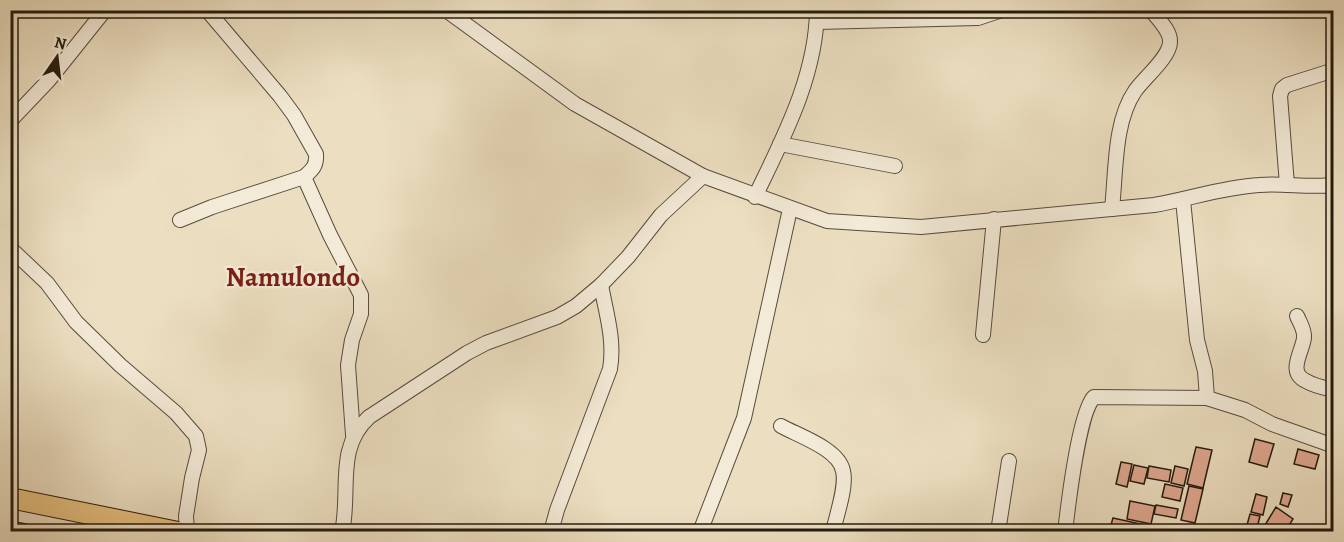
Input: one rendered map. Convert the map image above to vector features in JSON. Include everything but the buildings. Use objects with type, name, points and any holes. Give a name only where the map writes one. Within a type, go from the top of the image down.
[{"type":"highway","points":[[10,498],[178,531]]},
{"type":"street","points":[[10,121],[49,80],[105,10]]},
{"type":"street","points":[[180,220],[304,177],[316,165],[316,154],[294,115],[207,10]]},
{"type":"street","points":[[446,10],[574,104],[703,177],[827,222],[921,227],[1184,200],[1237,187],[1262,184],[1334,185]]},
{"type":"street","points":[[754,196],[780,144],[809,68],[817,16],[978,18],[1002,10]]},
{"type":"street","points":[[1112,208],[1120,135],[1126,105],[1136,89],[1166,55],[1171,42],[1169,34],[1151,10]]},
{"type":"street","points":[[1287,185],[1280,96],[1282,89],[1287,85],[1331,71]]},
{"type":"street","points":[[780,144],[895,166]]},
{"type":"street","points":[[304,177],[330,235],[361,295],[361,314],[352,340],[348,365],[353,435],[346,466],[342,531]]},
{"type":"street","points":[[353,435],[369,417],[458,358],[486,344],[557,317],[576,306],[628,258],[661,215],[703,177]]},
{"type":"street","points":[[1184,200],[1197,340],[1205,371],[1207,398]]},
{"type":"street","points":[[700,531],[744,418],[790,209]]},
{"type":"street","points":[[983,335],[994,219]]},
{"type":"street","points":[[10,248],[48,283],[76,322],[120,365],[176,413],[196,436],[199,450],[186,516],[187,531]]},
{"type":"street","points":[[551,531],[610,369],[611,338],[601,285]]},
{"type":"street","points":[[1297,316],[1302,325],[1304,339],[1296,366],[1297,372],[1307,382],[1334,390]]},
{"type":"street","points":[[1065,531],[1071,484],[1084,419],[1087,406],[1094,397],[1207,398],[1245,410],[1272,424],[1334,446]]},
{"type":"street","points":[[781,426],[832,453],[843,470],[844,482],[832,531]]},
{"type":"street","points":[[998,531],[1009,460]]},
{"type":"district","name":"Namulondo","points":[[293,277]]}]
